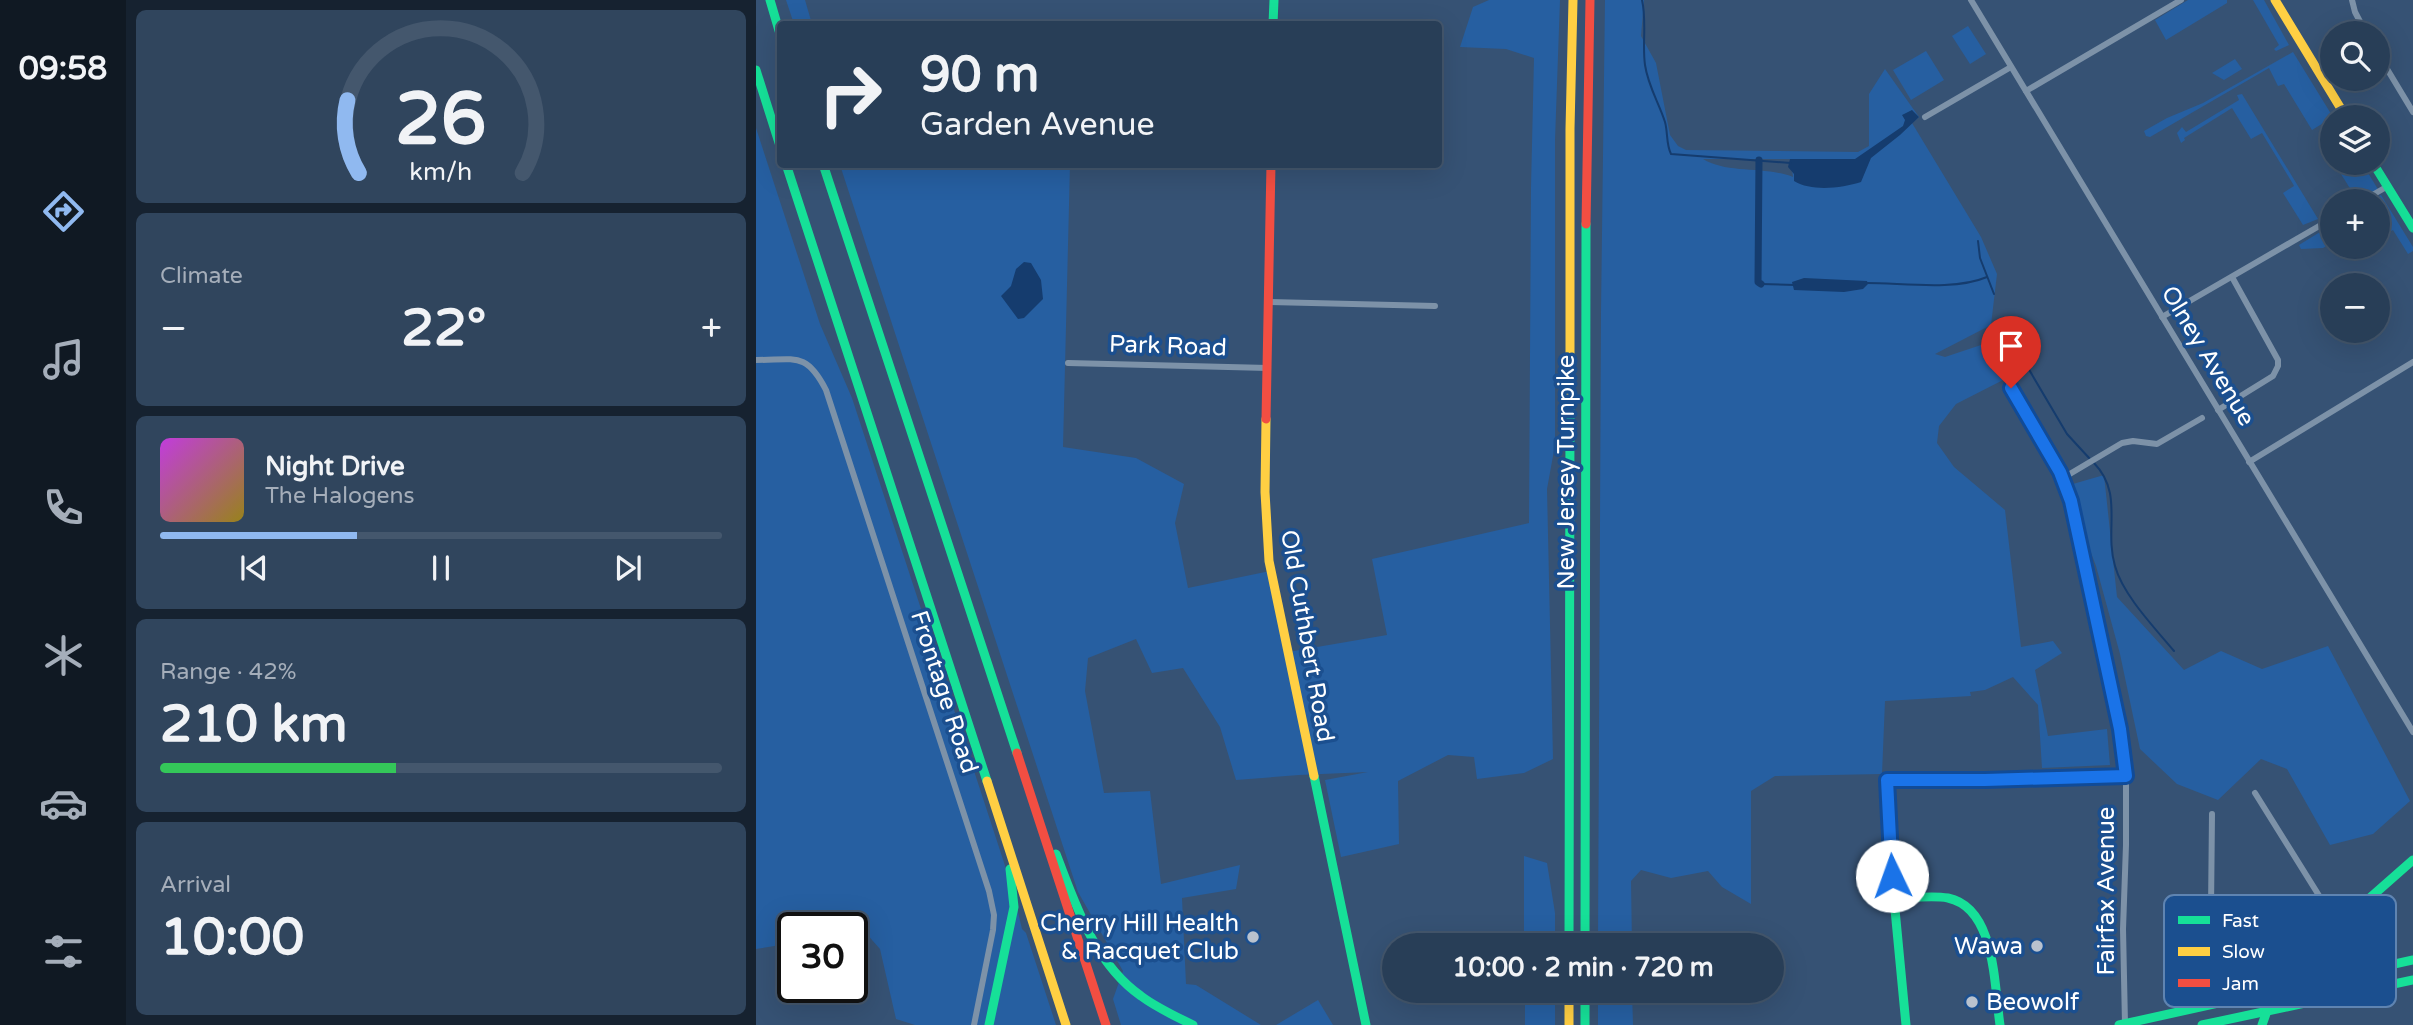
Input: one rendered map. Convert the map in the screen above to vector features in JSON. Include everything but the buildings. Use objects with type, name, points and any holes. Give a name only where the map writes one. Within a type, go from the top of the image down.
[{"type":"main road","points":[[770,0],[777,24]]},
{"type":"main road","points":[[1273,21],[1274,0]]},
{"type":"main road","name":"New Jersey Turnpike","points":[[1569,933],[1570,129],[1573,0]]},
{"type":"main road","name":"New Jersey Turnpike","points":[[1585,933],[1586,171],[1590,0]]},
{"type":"main road","points":[[2275,0],[2339,105]]},
{"type":"main road","points":[[756,70],[777,136]]},
{"type":"main road","points":[[787,168],[1066,1025]]},
{"type":"main road","points":[[824,168],[1106,1025]]},
{"type":"main road","name":"Old Cuthbert Road","points":[[1271,168],[1265,492],[1269,561],[1366,1025]]},
{"type":"main road","points":[[2381,175],[2413,228]]},
{"type":"main road","points":[[1015,750],[1084,920],[1103,957],[1117,977],[1140,997],[1171,1016],[1193,1025]]},
{"type":"main road","points":[[989,1025],[1014,907],[1012,877],[994,801]]},
{"type":"main road","points":[[2373,895],[2413,860]]},
{"type":"main road","points":[[1906,1025],[1894,899],[1945,896],[1966,904],[1982,922],[1987,935],[2000,1025]]},
{"type":"main road","points":[[1569,1003],[1569,1025]]},
{"type":"main road","points":[[1585,1003],[1585,1025]]},
{"type":"main road","points":[[2122,1024],[2197,1007]]},
{"type":"main road","points":[[2262,1025],[2270,1007]]},
{"type":"main road","points":[[2202,1025],[2286,1007]]},
{"type":"street","points":[[2026,91],[2181,0]]},
{"type":"street","points":[[2352,0],[2359,21]]},
{"type":"street","name":"Olney Avenue","points":[[1974,1],[2011,67],[2413,732]]},
{"type":"street","points":[[1925,117],[2011,67]]},
{"type":"street","points":[[2390,74],[2413,112]]},
{"type":"street","points":[[2383,189],[2388,186]]},
{"type":"street","points":[[2162,317],[2320,226]]},
{"type":"street","points":[[2218,410],[2270,379],[2278,366],[2278,360],[2232,277]]},
{"type":"street","points":[[1269,302],[1435,306]]},
{"type":"street","name":"Frontage Road","points":[[756,360],[806,362],[818,375],[826,390],[989,891],[994,915],[993,930],[974,1025]]},
{"type":"street","points":[[2249,462],[2413,362]]},
{"type":"street","name":"Park Road","points":[[1068,363],[1268,368]]},
{"type":"street","name":"Fairfax Avenue","points":[[2011,388],[2063,478],[2071,501],[2120,729],[2126,776],[2122,1024]]},
{"type":"street","points":[[2063,478],[2122,443],[2133,441],[2153,444],[2164,441],[2202,418]]},
{"type":"street","points":[[1894,899],[1887,780],[2126,776]]},
{"type":"street","points":[[2255,793],[2319,895]]},
{"type":"street","points":[[2211,895],[2212,814]]},
{"type":"shaded area","points":[[786,0],[805,0],[811,21],[793,21]]},
{"type":"shaded area","points":[[1489,0],[1560,0],[1555,140],[1555,445],[1547,489],[1553,759],[1524,773],[1477,779],[1474,757],[1448,755],[1398,781],[1399,844],[1341,857],[1325,780],[1368,772],[1236,780],[1220,727],[1183,668],[1152,673],[1136,639],[1088,658],[1085,691],[1104,793],[1150,791],[1161,884],[1240,865],[1236,889],[1182,898],[1186,984],[1196,985],[1261,1025],[1121,1025],[1113,999],[1123,971],[1078,892],[841,168],[1070,168],[1063,447],[1136,458],[1184,484],[1175,523],[1188,588],[1270,571],[1288,652],[1387,635],[1372,559],[1529,523],[1534,58],[1506,49],[1460,47],[1473,7]]},
{"type":"shaded area","points":[[1605,0],[1644,0],[1641,36],[1656,63],[1670,135],[1678,146],[1686,150],[1858,152],[1869,146],[1869,94],[1885,69],[1919,117],[1912,123],[1981,237],[1997,274],[1991,325],[1935,354],[1945,357],[1990,342],[2007,378],[1956,404],[1939,426],[1937,443],[1954,467],[2005,510],[2021,647],[2053,641],[2062,653],[2035,670],[2048,736],[2107,729],[2110,765],[2042,768],[2038,705],[2013,677],[1985,690],[1970,692],[1971,696],[1885,701],[1882,774],[1775,776],[1751,791],[1751,904],[1722,887],[1708,871],[1671,878],[1641,870],[1631,881],[1632,933],[1598,933]],"holes":[[[1703,159],[1791,159],[1793,177],[1723,167]]]},
{"type":"shaded area","points":[[2188,0],[2227,0],[2227,3],[2166,40],[2155,20]]},
{"type":"shaded area","points":[[2253,0],[2264,0],[2289,45],[2276,51],[2274,49],[2279,45]]},
{"type":"shaded area","points":[[1968,26],[1986,54],[1970,64],[1952,36]]},
{"type":"shaded area","points":[[1926,51],[1944,80],[1911,100],[1893,70]]},
{"type":"shaded area","points":[[2293,52],[2326,105],[2320,105],[2320,125],[2312,130],[2284,84],[2278,86],[2269,68],[2150,137],[2146,136],[2144,131],[2203,103]]},
{"type":"shaded area","points":[[2235,59],[2242,69],[2224,80],[2212,73]]},
{"type":"shaded area","points":[[2242,94],[2318,219],[2303,225],[2283,193],[2294,186],[2293,184],[2262,133],[2251,139],[2232,108],[2184,138],[2181,143],[2177,133],[2182,127],[2186,132],[2239,100],[2237,95]]},
{"type":"shaded area","points":[[1912,110],[1919,117],[1871,158],[1861,182],[1827,188],[1809,187],[1794,181],[1794,174],[1788,167],[1790,159],[1855,159],[1903,126],[1905,120],[1902,115]]},
{"type":"shaded area","points":[[756,128],[820,324],[852,398],[1012,887],[1022,929],[1026,933],[1056,1025],[915,1025],[896,1019],[880,949],[868,935],[868,912],[777,912],[777,946],[756,949]]},
{"type":"shaded area","points":[[2342,175],[2369,175],[2378,189],[2350,189]]},
{"type":"shaded area","points":[[2390,210],[2413,251],[2408,254],[2393,230],[2390,232]]},
{"type":"shaded area","points":[[2320,232],[2320,248],[2301,249],[2299,245]]},
{"type":"shaded area","points":[[1024,262],[1031,263],[1041,280],[1043,299],[1024,318],[1018,319],[1001,296],[1011,286],[1016,269]]},
{"type":"shaded area","points":[[1804,278],[1867,281],[1868,284],[1863,289],[1844,292],[1794,290],[1792,282]]},
{"type":"shaded area","points":[[2104,475],[2117,597],[2184,670],[2221,651],[2262,669],[2328,646],[2410,801],[2373,834],[2330,845],[2287,769],[2261,759],[2218,800],[2177,784],[2140,749],[2120,654],[2096,566],[2066,486]]},
{"type":"shaded area","points":[[1524,856],[1547,863],[1555,913],[1555,933],[1524,933]]},
{"type":"shaded area","points":[[1318,1000],[1333,1025],[1276,1025]]},
{"type":"shaded area","points":[[1525,1003],[1555,1003],[1555,1025],[1525,1025]]},
{"type":"shaded area","points":[[1598,1003],[1632,1003],[1633,1025],[1598,1025]]},
{"type":"waterway","points":[[1642,0],[1645,65],[1665,122],[1671,154],[1791,163]]},
{"type":"waterway","points":[[1759,160],[1758,282],[1761,284]]},
{"type":"waterway","points":[[1978,241],[1980,258],[1994,294]]},
{"type":"waterway","points":[[1867,283],[1944,285],[1987,277]]},
{"type":"waterway","points":[[1761,284],[1795,285]]},
{"type":"waterway","points":[[2008,334],[2067,434],[2090,459]]},
{"type":"waterway","points":[[2094,463],[2103,475],[2111,499],[2112,552],[2119,577],[2140,610],[2174,651]]},
{"type":"traffic: fast","points":[[770,0],[777,24]]},
{"type":"traffic: fast","points":[[1273,21],[1274,0]]},
{"type":"traffic: fast","points":[[756,70],[777,136]]},
{"type":"traffic: fast","points":[[787,168],[987,781]]},
{"type":"traffic: fast","points":[[824,168],[1017,753]]},
{"type":"traffic: fast","points":[[2380,175],[2413,228]]},
{"type":"traffic: fast","points":[[1585,933],[1586,224]]},
{"type":"traffic: fast","points":[[1569,933],[1570,402]]},
{"type":"traffic: fast","points":[[1314,776],[1366,1025]]},
{"type":"traffic: fast","points":[[1056,854],[1088,932],[1111,967],[1125,983],[1147,1000],[1193,1025]]},
{"type":"traffic: fast","points":[[2373,895],[2413,860]]},
{"type":"traffic: fast","points":[[989,1025],[1014,907],[1010,869]]},
{"type":"traffic: fast","points":[[1894,899],[1948,898],[1964,905],[1976,917],[1990,951],[2000,1025]]},
{"type":"traffic: fast","points":[[1894,899],[1906,1025]]},
{"type":"traffic: fast","points":[[2396,964],[2413,960]]},
{"type":"traffic: fast","points":[[2396,984],[2413,980]]},
{"type":"traffic: fast","points":[[1585,1003],[1585,1025]]},
{"type":"traffic: fast","points":[[2119,1025],[2200,1007]]},
{"type":"traffic: fast","points":[[2267,1011],[2270,1007]]},
{"type":"traffic: fast","points":[[2202,1025],[2286,1007]]},
{"type":"traffic: fast","points":[[2262,1025],[2267,1011]]},
{"type":"traffic: slow","points":[[1570,402],[1573,0]]},
{"type":"traffic: slow","points":[[2275,0],[2339,105]]},
{"type":"traffic: slow","points":[[1266,419],[1265,492],[1269,561],[1314,776]]},
{"type":"traffic: slow","points":[[987,781],[1066,1025]]},
{"type":"traffic: slow","points":[[1569,1003],[1569,1025]]},
{"type":"traffic: jam","points":[[1586,224],[1590,0]]},
{"type":"traffic: jam","points":[[1266,419],[1271,168]]},
{"type":"traffic: jam","points":[[1017,753],[1106,1025]]},
{"type":"place","name":"Cherry Hill Health & Racquet Club","points":[[1253,937]]},
{"type":"place","name":"Wawa","points":[[2037,946]]},
{"type":"place","name":"Beowolf","points":[[1972,1002]]},
{"type":"route","points":[[1892,876],[1887,780],[2126,776],[2120,729],[2071,501],[2060,472],[2011,388]]}]
